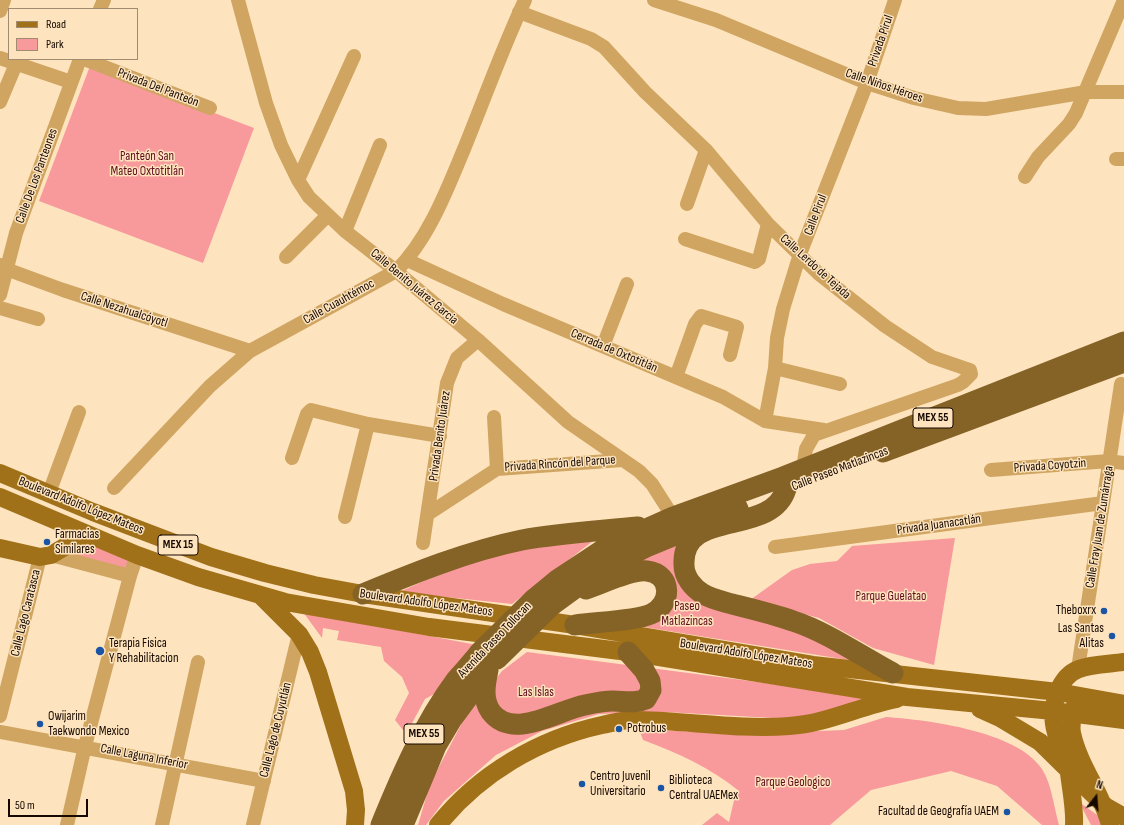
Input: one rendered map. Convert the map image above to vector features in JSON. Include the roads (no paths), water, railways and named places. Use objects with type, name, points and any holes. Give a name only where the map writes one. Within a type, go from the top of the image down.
[{"type":"highway","name":"Calle Paseo Matlazincas","points":[[652,526],[803,469],[1124,342]]},
{"type":"highway","name":"Calle Paseo Matlazincas","points":[[737,515],[759,516],[771,510],[781,500],[786,489],[1124,362]]},
{"type":"highway","name":"MEX 55","points":[[551,600],[600,570],[646,547],[737,515]]},
{"type":"highway","points":[[737,515],[701,531],[692,539],[686,550],[684,562],[686,574],[693,585],[711,598],[794,621],[815,630],[893,673]]},
{"type":"highway","points":[[363,594],[482,550],[560,534],[652,526]]},
{"type":"highway","name":"Avenida Paseo Tollocan","points":[[403,825],[420,781],[440,740],[489,661],[551,600],[557,580],[610,545],[652,526]]},
{"type":"highway","points":[[551,600],[640,572],[657,574],[666,584],[667,593],[664,602],[651,614],[575,625]]},
{"type":"highway","points":[[489,661],[485,681],[485,697],[489,709],[502,721],[523,724],[576,706],[613,701],[631,702],[646,699],[651,690],[648,677],[628,652]]},
{"type":"highway","name":"Avenida Paseo Tollocan","points":[[381,825],[410,759],[436,712],[456,681],[489,661]]},
{"type":"main road","name":"Boulevard Adolfo López Mateos","points":[[0,473],[211,557],[265,573],[363,594],[575,625],[813,665],[1058,692]]},
{"type":"main road","name":"Boulevard Adolfo López Mateos","points":[[0,497],[137,555],[198,577],[262,597],[429,627],[628,652],[907,697],[1054,711]]},
{"type":"main road","points":[[0,548],[46,556],[86,534]]},
{"type":"main road","points":[[262,597],[299,634],[310,652],[318,672],[354,791],[356,810],[355,825]]},
{"type":"main road","points":[[1074,825],[1075,816],[1069,772],[1054,724],[1054,711],[1058,692],[1061,685],[1078,669],[1124,662]]},
{"type":"main road","points":[[1078,669],[1077,696],[1073,714],[1072,732],[1079,752],[1105,806],[1110,825]]},
{"type":"main road","name":"MEX 15","points":[[1058,692],[1124,704]]},
{"type":"main road","points":[[438,825],[462,799],[487,778],[511,761],[556,738],[589,728],[631,720],[702,725],[789,726],[827,720],[877,703],[907,697]]},
{"type":"main road","name":"MEX 15","points":[[966,703],[1000,718],[1040,742],[1105,806],[1124,817]]},
{"type":"main road","name":"MEX 15","points":[[1054,711],[1116,719]]},
{"type":"main road","points":[[1079,752],[1081,740],[1090,727],[1098,721],[1116,719]]},
{"type":"street","points":[[0,11],[4,0]]},
{"type":"street","name":"Calle Benito Juárez Garcia","points":[[238,0],[266,103],[281,146],[298,180],[309,197],[327,216],[396,271],[478,340],[568,422],[638,471],[652,484],[673,517]]},
{"type":"street","name":"Calle Niños Héroes","points":[[654,0],[716,20],[867,83],[914,98],[958,108],[986,109],[1086,92],[1124,92]]},
{"type":"street","name":"Privada Pirul","points":[[867,83],[895,0]]},
{"type":"street","points":[[1025,177],[1038,157],[1069,124],[1086,92],[1124,0]]},
{"type":"street","name":"Calle Lerdo de Tejada","points":[[522,6],[591,39],[604,48],[645,92],[706,150],[768,224],[825,279],[885,326],[932,357],[968,369],[971,374],[958,385],[824,430],[814,435],[810,441],[803,469]]},
{"type":"street","name":"Calle Cuauhtémoc","points":[[114,488],[210,386],[250,351],[396,271],[407,260],[421,239],[450,182],[522,6]]},
{"type":"street","points":[[298,180],[354,56]]},
{"type":"street","points":[[0,58],[71,82]]},
{"type":"street","name":"Calle De Los Panteones","points":[[0,295],[3,267],[80,60]]},
{"type":"street","name":"Privada Del Panteón","points":[[87,60],[210,108]]},
{"type":"street","points":[[0,102],[16,64]]},
{"type":"street","name":"Calle Pirul","points":[[765,421],[775,368],[777,338],[800,254],[867,83]]},
{"type":"street","points":[[345,231],[380,145]]},
{"type":"street","points":[[687,204],[706,150]]},
{"type":"street","points":[[286,257],[327,216]]},
{"type":"street","points":[[685,239],[754,262],[759,259],[768,224]]},
{"type":"street","name":"Cerrada de Oxtotitlán","points":[[407,260],[503,304],[723,397],[765,421],[824,430]]},
{"type":"street","name":"Calle Nezahualcóyotl","points":[[3,267],[63,290],[250,351]]},
{"type":"street","points":[[604,346],[627,284]]},
{"type":"street","points":[[0,308],[38,318]]},
{"type":"street","points":[[676,377],[695,324],[701,316],[737,327],[730,355]]},
{"type":"street","name":"Privada Benito Juárez","points":[[423,543],[440,436],[443,404],[452,369],[457,358],[478,340]]},
{"type":"street","points":[[775,368],[840,384]]},
{"type":"street","name":"Calle Fray Juan de Zumárraga","points":[[1078,669],[1121,384]]},
{"type":"street","points":[[292,458],[307,414],[311,410],[368,424],[440,436]]},
{"type":"street","points":[[49,493],[79,412]]},
{"type":"street","name":"Privada Rincón del Parque","points":[[494,416],[497,469]]},
{"type":"street","points":[[345,517],[368,424]]},
{"type":"street","name":"Privada Rincón del Parque","points":[[428,514],[497,469],[622,460]]},
{"type":"street","name":"Privada Coyotzin","points":[[991,470],[1109,461],[1124,463]]},
{"type":"street","name":"Privada Juanacatlán","points":[[775,547],[1103,503]]},
{"type":"street","points":[[67,825],[85,746],[130,576],[137,555]]},
{"type":"street","points":[[46,556],[130,576]]},
{"type":"street","name":"Calle Lago Caratasca","points":[[0,716],[46,556]]},
{"type":"street","name":"Calle Lago de Cuyutlán","points":[[253,825],[299,634]]},
{"type":"street","points":[[162,825],[198,662]]},
{"type":"street","name":"Calle Laguna Inferior","points":[[0,732],[85,746],[264,781]]},
{"type":"place","name":"Farmacias Similares","points":[[47,542]]},
{"type":"place","name":"Theboxrx","points":[[1104,611]]},
{"type":"place","name":"Las Santas Alitas","points":[[1112,636]]},
{"type":"place","name":"Terapia Fisica Y Rehabilitacion","points":[[100,651]]},
{"type":"place","name":"Owijarim Taekwondo Mexico","points":[[40,724]]},
{"type":"place","name":"Potrobus","points":[[619,729]]},
{"type":"place","name":"Centro Juvenil Universitario","points":[[582,784]]},
{"type":"place","name":"Biblioteca Central UAEMex","points":[[661,788]]},
{"type":"place","name":"Facultad de Geografía UAEM","points":[[1007,812]]},
{"type":"park label","name":"Panteón San Mateo Oxtotitlán","points":[[147,164]]},
{"type":"park label","name":"Parque Guelatao","points":[[891,597]]},
{"type":"park label","name":"Paseo Matlazincas","points":[[687,614]]},
{"type":"park label","name":"Las Islas","points":[[536,693]]},
{"type":"park label","name":"Parque Geologico","points":[[793,783]]}]
